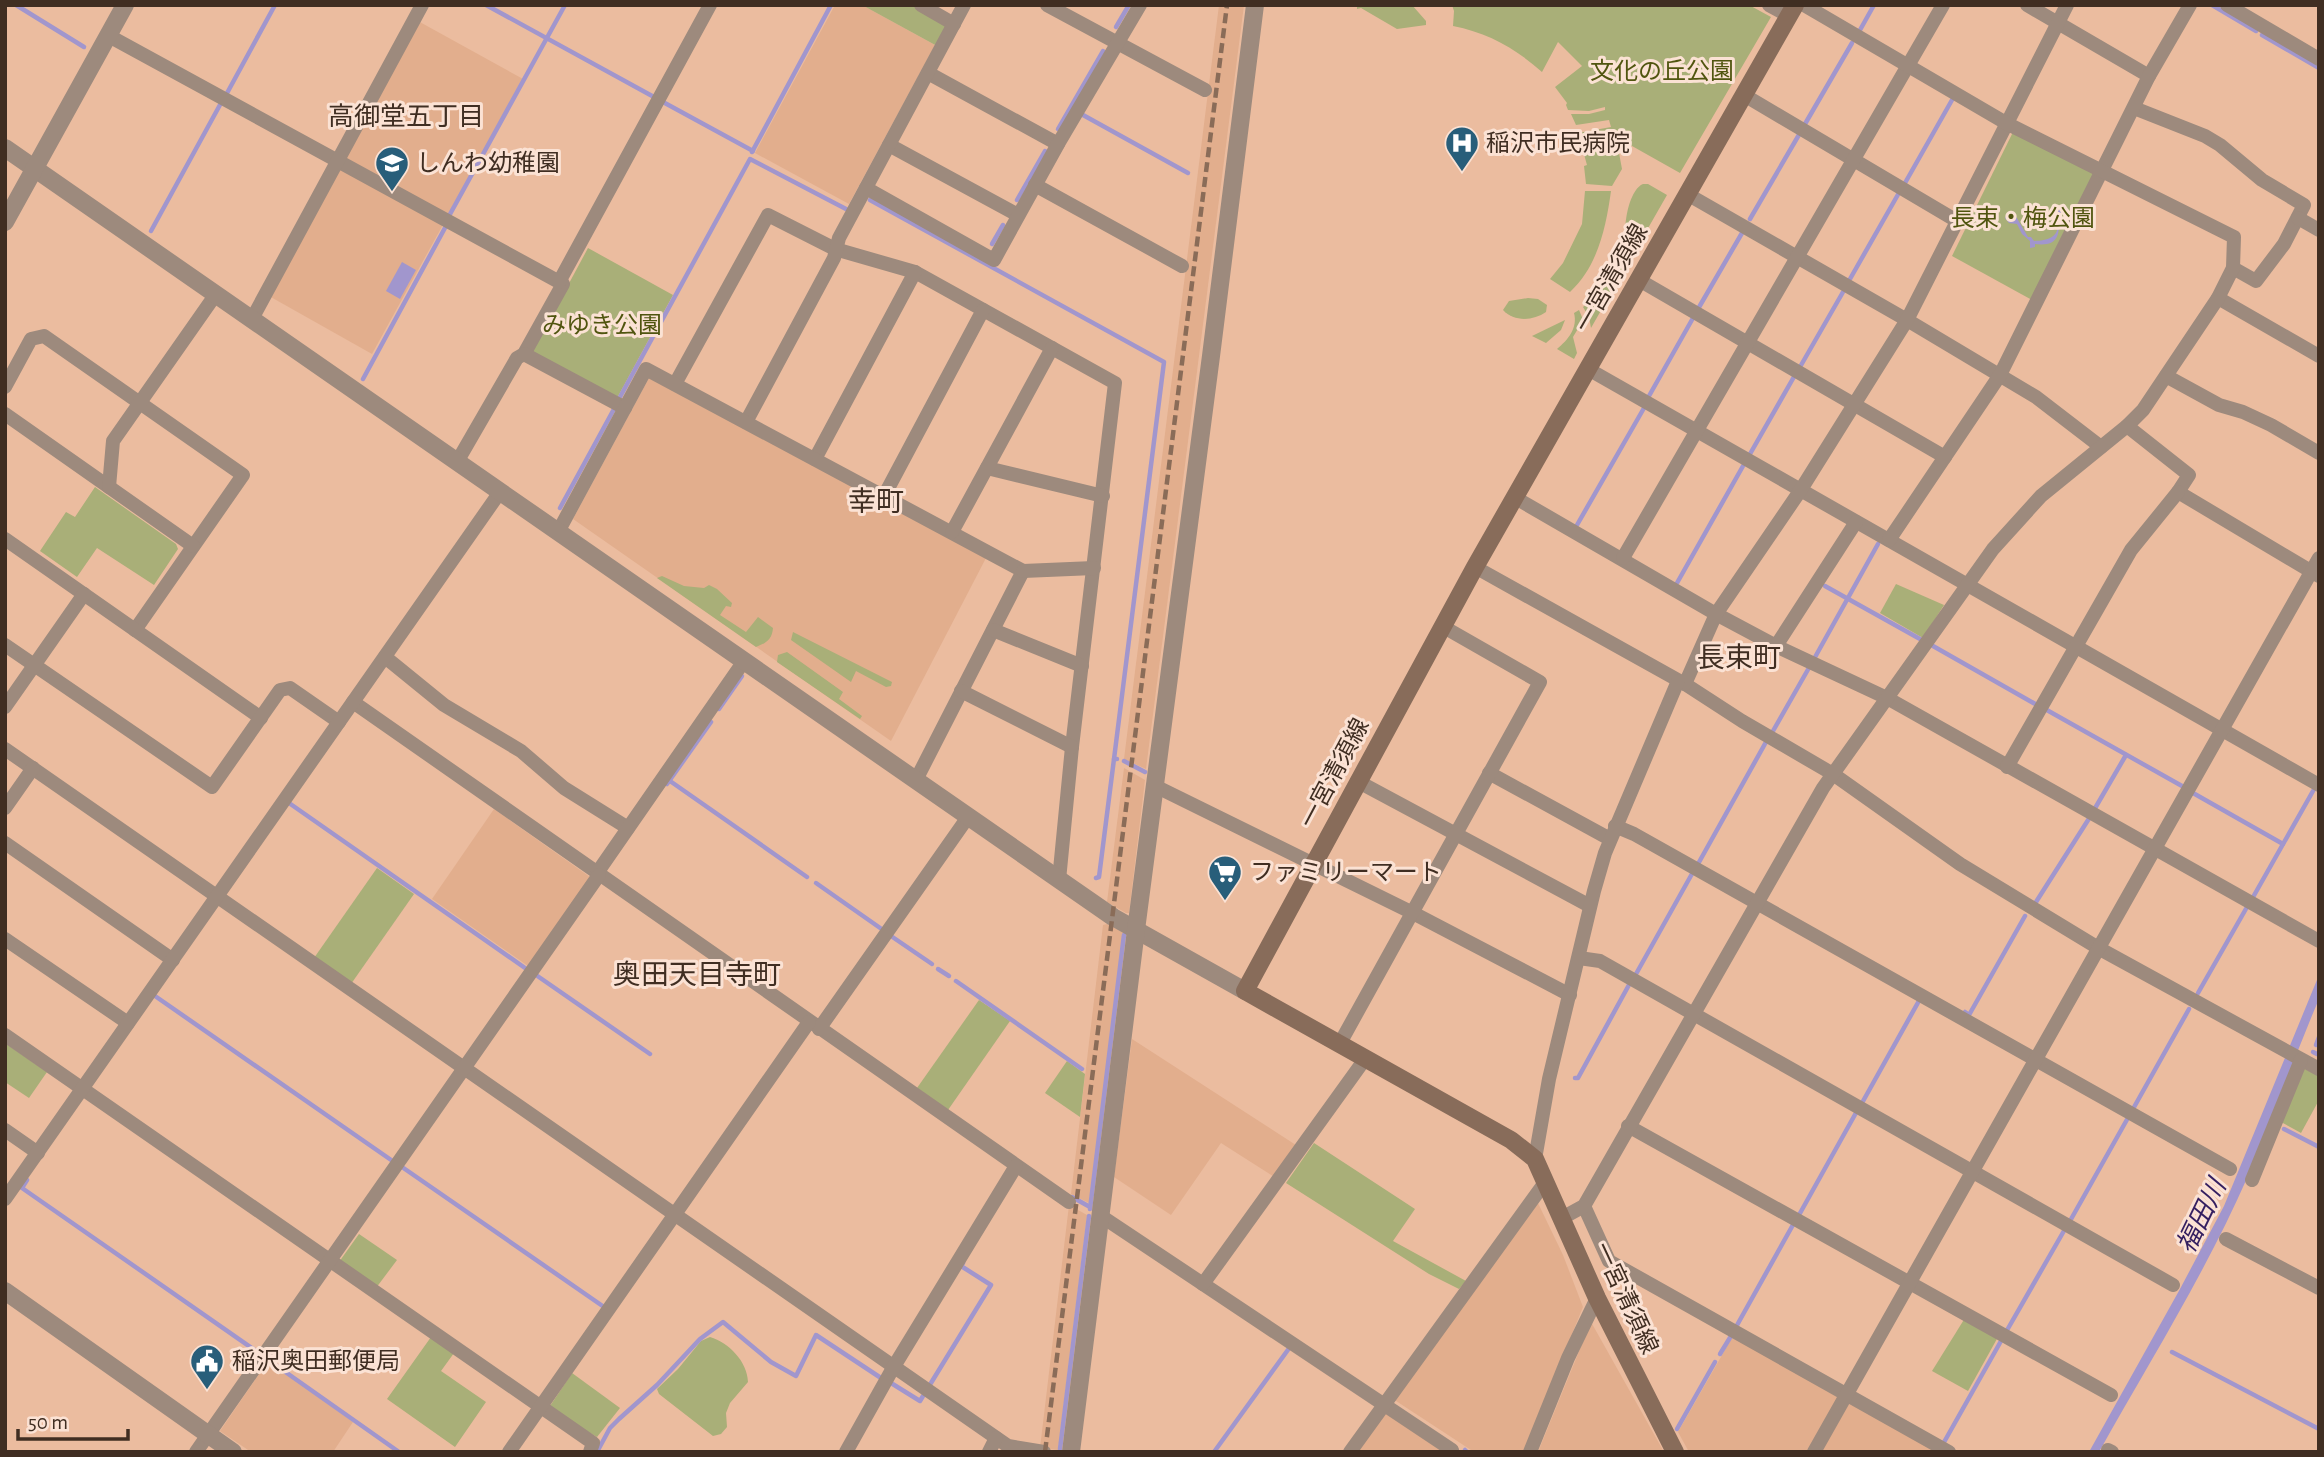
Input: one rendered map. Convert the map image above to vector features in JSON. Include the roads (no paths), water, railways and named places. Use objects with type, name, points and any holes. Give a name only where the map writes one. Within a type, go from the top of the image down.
[{"type":"main road","name":"一宮清須線","points":[[1675,1452],[1597,1298],[1535,1159],[1511,1140],[1245,990],[1514,497],[1796,9]]},
{"type":"street","points":[[5,222],[125,5]]},
{"type":"street","points":[[251,319],[422,5]]},
{"type":"street","points":[[559,282],[710,5]]},
{"type":"street","points":[[921,5],[954,24]]},
{"type":"street","points":[[746,422],[964,5]]},
{"type":"street","points":[[1047,5],[1205,90]]},
{"type":"street","points":[[866,188],[994,260],[1140,5]]},
{"type":"street","points":[[1072,1452],[1255,5]]},
{"type":"street","points":[[1562,1219],[1584,1206],[1823,788],[1993,549],[2040,496],[2143,410],[2218,298],[2233,268],[2234,237],[2006,123],[1907,66],[1796,9],[1769,5]]},
{"type":"street","points":[[1623,558],[1943,5]]},
{"type":"street","points":[[2027,5],[2149,76]]},
{"type":"street","points":[[1535,1159],[1549,1079],[1590,906],[1613,833],[1681,682],[1716,614],[1800,491],[1908,320],[2067,5]]},
{"type":"street","points":[[1889,540],[2000,375],[2149,76],[2190,5]]},
{"type":"street","points":[[2227,5],[2319,59]]},
{"type":"street","points":[[108,36],[563,284],[524,354],[517,358],[457,462]]},
{"type":"street","points":[[928,73],[1058,144]]},
{"type":"street","points":[[1744,95],[1957,220]]},
{"type":"street","points":[[2134,108],[2205,136],[2262,180],[2304,205],[2284,244],[2256,281],[2233,268]]},
{"type":"street","points":[[889,145],[1018,215]]},
{"type":"street","points":[[5,148],[1059,880],[1136,930],[1245,990]]},
{"type":"street","points":[[1035,185],[1182,266]]},
{"type":"street","points":[[1688,194],[2036,397],[2101,447]]},
{"type":"street","points":[[675,384],[768,215],[835,249],[915,272],[1115,383],[1059,880]]},
{"type":"street","points":[[2298,218],[2319,230]]},
{"type":"street","points":[[815,459],[915,272]]},
{"type":"street","points":[[1639,280],[1945,457]]},
{"type":"street","points":[[109,487],[113,441],[216,294]]},
{"type":"street","points":[[2218,298],[2319,356]]},
{"type":"street","points":[[884,496],[984,310]]},
{"type":"street","points":[[5,387],[31,339],[44,336],[243,475],[135,630]]},
{"type":"street","points":[[952,532],[1052,348]]},
{"type":"street","points":[[524,354],[625,408]]},
{"type":"street","points":[[558,532],[646,369],[1023,571],[1094,568]]},
{"type":"street","points":[[1588,369],[2319,785]]},
{"type":"street","points":[[2166,376],[2219,405],[2271,425],[2319,453]]},
{"type":"street","points":[[5,414],[193,546]]},
{"type":"street","points":[[2007,767],[2131,550],[2189,475],[2127,426]]},
{"type":"street","points":[[987,468],[1103,496]]},
{"type":"street","points":[[5,1199],[500,492]]},
{"type":"street","points":[[1814,1452],[2222,729],[2316,569],[2178,492]]},
{"type":"street","points":[[1514,497],[1716,614],[1776,646],[1887,698],[2319,941]]},
{"type":"street","points":[[1776,646],[1856,522]]},
{"type":"street","points":[[5,539],[261,718]]},
{"type":"street","points":[[1475,567],[1681,682],[1833,774],[1960,864],[2100,949],[2319,1069]]},
{"type":"street","points":[[916,780],[1023,571]]},
{"type":"street","points":[[5,707],[84,594]]},
{"type":"street","points":[[1339,1045],[1540,682],[1442,626]]},
{"type":"street","points":[[992,630],[1082,666]]},
{"type":"street","points":[[5,645],[212,787],[281,690],[290,688],[339,722]]},
{"type":"street","points":[[385,657],[444,705],[521,751],[564,789],[628,828]]},
{"type":"street","points":[[196,1452],[744,661]]},
{"type":"street","points":[[961,691],[1072,747]]},
{"type":"street","points":[[354,702],[1069,1202]]},
{"type":"street","points":[[5,749],[996,1438],[1008,1446],[1044,1452]]},
{"type":"street","points":[[5,808],[33,768]]},
{"type":"street","points":[[1489,773],[1613,833],[1634,834],[2230,1169]]},
{"type":"street","points":[[1357,781],[1590,906]]},
{"type":"street","points":[[1155,786],[1413,912],[1570,995]]},
{"type":"street","points":[[509,1452],[674,1215],[968,817]]},
{"type":"street","points":[[5,842],[173,960]]},
{"type":"street","points":[[5,939],[128,1023]]},
{"type":"street","points":[[1579,958],[1600,961],[2173,1285]]},
{"type":"street","points":[[5,1035],[593,1443],[590,1452]]},
{"type":"street","points":[[1203,1284],[1365,1059]]},
{"type":"street","points":[[2252,1180],[2301,1060]]},
{"type":"street","points":[[1628,1126],[2111,1395]]},
{"type":"street","points":[[5,1130],[38,1153]]},
{"type":"street","points":[[846,1452],[893,1368],[1016,1166]]},
{"type":"street","points":[[1350,1452],[1546,1181]]},
{"type":"street","points":[[1584,1206],[1609,1261],[1949,1452]]},
{"type":"street","points":[[1101,1216],[1451,1450]]},
{"type":"street","points":[[2226,1239],[2319,1288]]},
{"type":"street","points":[[5,1291],[233,1452]]},
{"type":"street","points":[[1530,1452],[1568,1358],[1597,1298]]},
{"type":"street","points":[[989,1452],[996,1438]]},
{"type":"waterway","points":[[16,5],[84,47]]},
{"type":"waterway","points":[[226,95],[275,5]]},
{"type":"waterway","points":[[486,5],[654,97]]},
{"type":"waterway","points":[[449,216],[565,5]]},
{"type":"waterway","points":[[752,152],[831,5]]},
{"type":"waterway","points":[[1116,27],[1129,5]]},
{"type":"waterway","points":[[1860,30],[1874,5]]},
{"type":"waterway","points":[[2212,5],[2256,31]]},
{"type":"waterway","points":[[2262,35],[2319,68]]},
{"type":"waterway","points":[[1805,124],[1852,43]]},
{"type":"waterway","points":[[1058,129],[1103,51]]},
{"type":"waterway","points":[[1905,183],[1952,100]]},
{"type":"waterway","points":[[663,102],[753,151]]},
{"type":"waterway","points":[[151,231],[221,103]]},
{"type":"waterway","points":[[1083,115],[1188,173]]},
{"type":"waterway","points":[[1750,219],[1800,133]]},
{"type":"waterway","points":[[1017,200],[1045,151]]},
{"type":"waterway","points":[[620,397],[750,159],[846,209]]},
{"type":"waterway","points":[[1850,279],[1900,191]]},
{"type":"waterway","points":[[870,200],[1164,362],[1114,759]]},
{"type":"waterway","points":[[992,244],[1003,225]]},
{"type":"waterway","points":[[363,379],[446,226]]},
{"type":"waterway","points":[[1698,309],[1742,233]]},
{"type":"waterway","points":[[1800,367],[1843,292]]},
{"type":"waterway","points":[[1649,396],[1693,318]]},
{"type":"waterway","points":[[1750,454],[1795,375]]},
{"type":"waterway","points":[[1577,525],[1644,408]]},
{"type":"waterway","points":[[560,508],[614,409]]},
{"type":"waterway","points":[[1677,583],[1743,466]]},
{"type":"waterway","points":[[1814,659],[1878,544]]},
{"type":"waterway","points":[[1825,586],[1920,639]]},
{"type":"waterway","points":[[1933,646],[2037,705]]},
{"type":"waterway","points":[[1773,731],[1810,666]]},
{"type":"waterway","points":[[719,709],[742,676]]},
{"type":"waterway","points":[[2045,709],[2182,786]]},
{"type":"waterway","points":[[667,784],[711,722]]},
{"type":"waterway","points":[[1698,864],[1766,742]]},
{"type":"waterway","points":[[2094,810],[2126,755]]},
{"type":"waterway","points":[[1096,878],[1099,877],[1114,759],[1117,759]]},
{"type":"waterway","points":[[1124,761],[1145,772]]},
{"type":"waterway","points":[[670,781],[807,877]]},
{"type":"waterway","points":[[2252,899],[2313,791]]},
{"type":"waterway","points":[[2193,793],[2283,844]]},
{"type":"waterway","points":[[289,803],[525,968]]},
{"type":"waterway","points":[[2036,902],[2090,817]]},
{"type":"waterway","points":[[1636,974],[1693,872]]},
{"type":"waterway","points":[[816,883],[883,930]]},
{"type":"waterway","points":[[2198,993],[2247,907]]},
{"type":"waterway","points":[[1965,1012],[1969,1015],[2025,916]]},
{"type":"waterway","points":[[1090,1209],[1124,935]]},
{"type":"waterway","points":[[891,936],[932,964]]},
{"type":"waterway","points":[[938,969],[949,976]]},
{"type":"waterway","points":[[536,975],[650,1054]]},
{"type":"waterway","points":[[956,981],[1082,1069]]},
{"type":"waterway","points":[[1575,1078],[1578,1078],[1630,983]]},
{"type":"waterway","points":[[155,996],[394,1162]]},
{"type":"waterway","points":[[1862,1103],[1920,999]]},
{"type":"waterway","points":[[2133,1109],[2189,1009]]},
{"type":"waterway","points":[[2316,1045],[2319,1037]]},
{"type":"waterway","points":[[2313,1052],[2319,1055]]},
{"type":"waterway","points":[[1799,1215],[1857,1111]]},
{"type":"waterway","points":[[2070,1221],[2129,1116]]},
{"type":"waterway","points":[[2284,1129],[2319,1147]]},
{"type":"waterway","points":[[402,1167],[604,1307]]},
{"type":"waterway","points":[[27,1180],[22,1188],[259,1353]]},
{"type":"waterway","points":[[1072,1197],[1090,1207]]},
{"type":"waterway","points":[[1060,1449],[1089,1216]]},
{"type":"waterway","points":[[1736,1327],[1794,1223]]},
{"type":"waterway","points":[[2006,1332],[2065,1229]]},
{"type":"waterway","points":[[931,1383],[991,1285],[961,1266],[963,1263]]},
{"type":"waterway","points":[[597,1452],[610,1428],[657,1385],[700,1339],[723,1322],[771,1362],[796,1376],[816,1335],[881,1378]]},
{"type":"waterway","points":[[1720,1354],[1731,1336]]},
{"type":"waterway","points":[[1943,1444],[2001,1341]]},
{"type":"waterway","points":[[1214,1452],[1290,1347]]},
{"type":"waterway","points":[[2172,1352],[2319,1429]]},
{"type":"waterway","points":[[267,1359],[399,1452]]},
{"type":"waterway","points":[[1677,1429],[1715,1362]]},
{"type":"waterway","points":[[891,1383],[920,1401],[923,1396]]},
{"type":"railway","points":[[1045,1452],[1227,5]]},
{"type":"place","name":"稲沢市民病院","points":[[1462,173]]},
{"type":"place","name":"しんわ幼稚園","points":[[392,193]]},
{"type":"place","name":"ファミリーマート","points":[[1225,902]]},
{"type":"place","name":"稲沢奥田郵便局","points":[[207,1391]]},
{"type":"district","name":"高御堂五丁目","points":[[406,116]]},
{"type":"district","name":"幸町","points":[[876,501]]},
{"type":"district","name":"長束町","points":[[1739,657]]},
{"type":"district","name":"奥田天目寺町","points":[[697,974]]},
{"type":"park label","name":"文化の丘公園","points":[[1662,71]]},
{"type":"park label","name":"長束・梅公園","points":[[2023,218]]},
{"type":"park label","name":"みゆき公園","points":[[602,325]]},
{"type":"water label","name":"福田川","points":[[2201,1216]]}]
